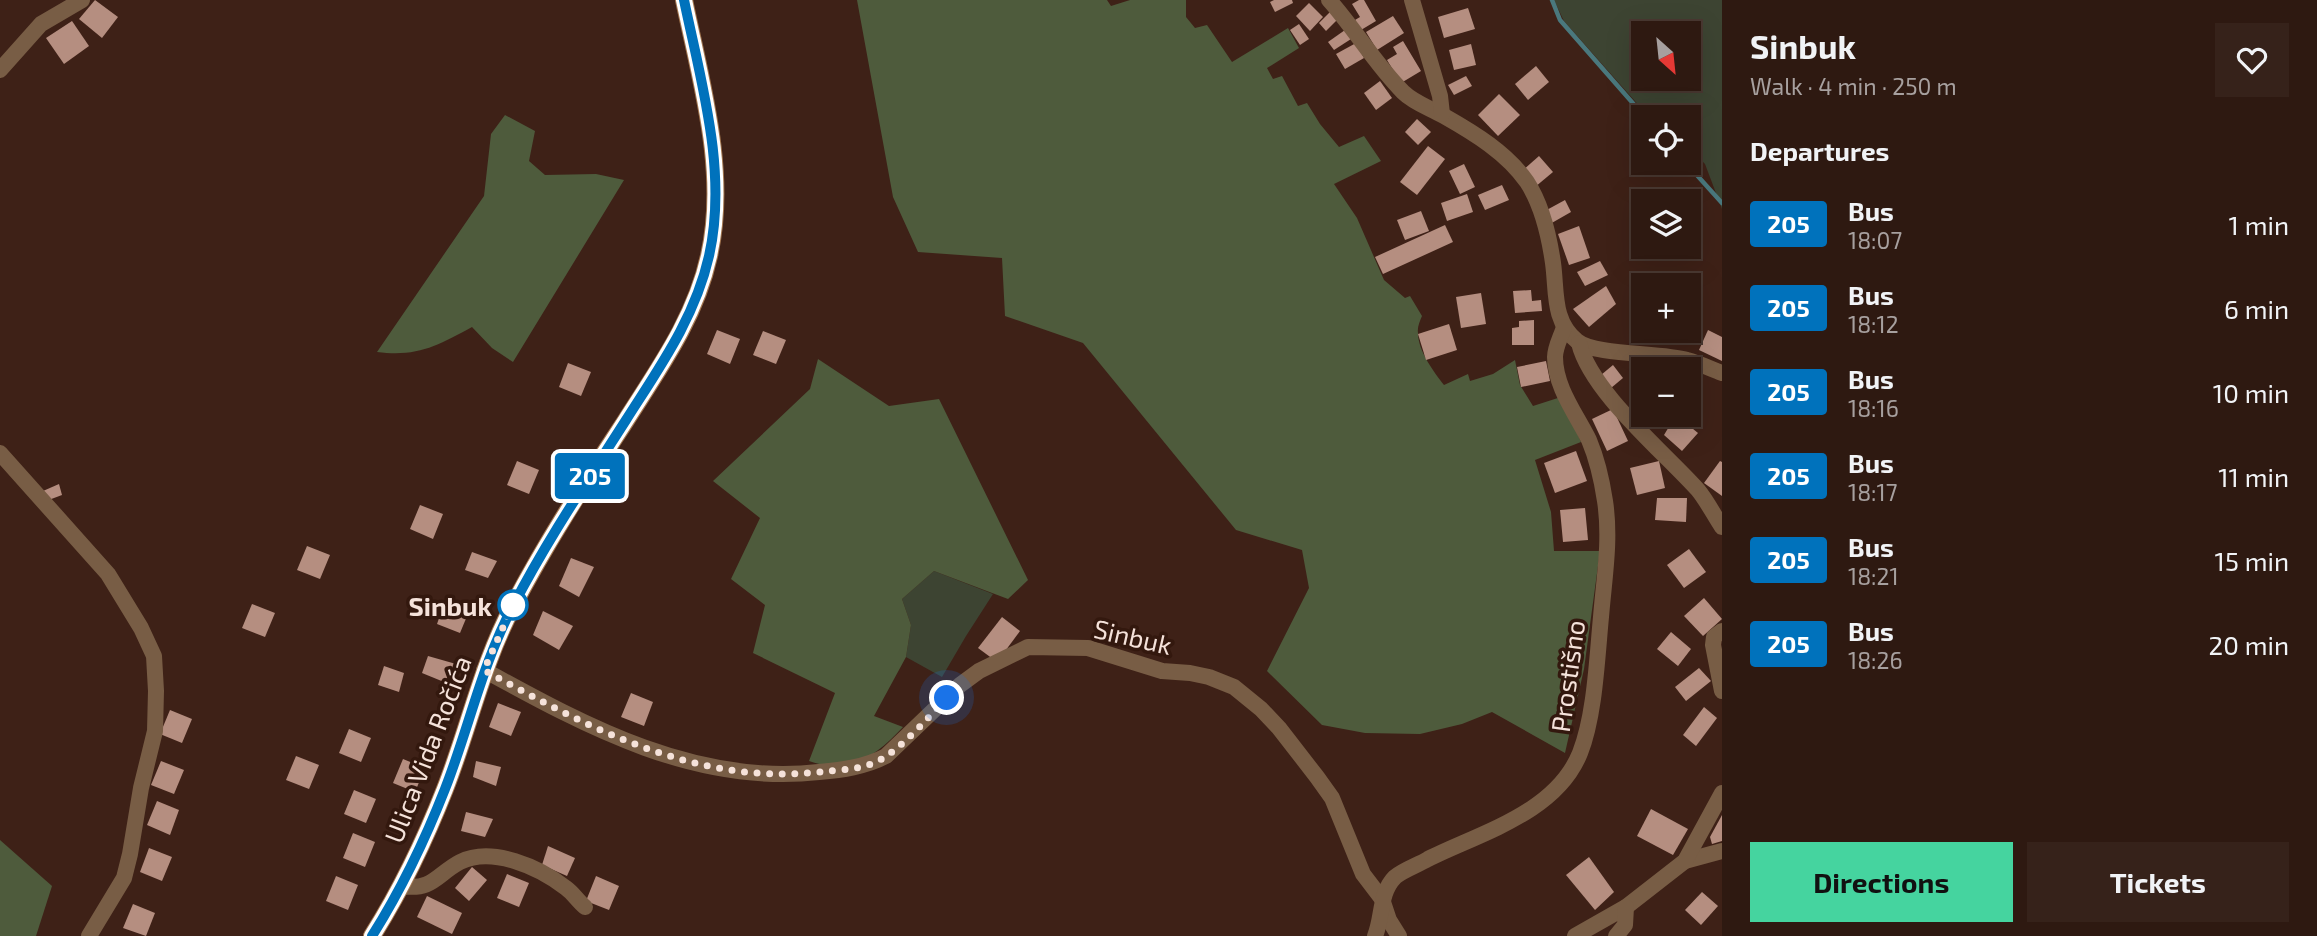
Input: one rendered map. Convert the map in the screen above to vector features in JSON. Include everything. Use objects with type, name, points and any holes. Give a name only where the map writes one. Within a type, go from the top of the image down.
[{"type":"main road","name":"Ulica Vida Ročića","points":[[372,936],[402,886],[445,788],[484,670],[512,607],[572,504],[670,352],[696,304],[710,255],[716,196],[706,106],[684,0]]},
{"type":"street","points":[[0,70],[41,24],[82,0]]},
{"type":"street","points":[[1329,0],[1404,93],[1477,136],[1511,162],[1528,183],[1547,233],[1558,314],[1564,327],[1579,343],[1590,372],[1599,384],[1700,493],[1722,527]]},
{"type":"street","points":[[1412,0],[1440,96],[1441,114]]},
{"type":"street","name":"Prostišno","points":[[1374,936],[1380,922],[1382,899],[1396,876],[1449,848],[1513,821],[1546,797],[1569,772],[1580,753],[1595,689],[1608,533],[1605,502],[1590,443],[1566,399],[1557,373],[1555,356],[1564,327]]},
{"type":"street","points":[[1579,343],[1594,348],[1686,359],[1722,373]]},
{"type":"street","points":[[0,453],[108,574],[141,628],[154,656],[155,730],[141,788],[130,854],[124,878],[89,936]]},
{"type":"street","points":[[1700,493],[1722,507]]},
{"type":"street","points":[[1722,631],[1714,637],[1713,645],[1722,691]]},
{"type":"street","name":"Sinbuk","points":[[484,670],[559,711],[671,758],[713,768],[775,775],[831,771],[871,764],[886,756],[960,685],[979,671],[1028,648],[1087,648],[1162,671],[1209,677],[1234,687],[1261,709],[1279,728],[1332,798],[1363,874],[1382,899],[1389,920],[1399,936]]},
{"type":"street","points":[[1685,861],[1722,793]]},
{"type":"street","points":[[1575,936],[1626,907],[1685,861],[1722,851]]},
{"type":"street","points":[[402,886],[428,885],[457,863],[479,856],[490,856],[518,863],[544,875],[566,888],[585,907]]},
{"type":"street","points":[[1616,936],[1625,925],[1626,907]]},
{"type":"green space","points":[[857,0],[1107,0],[1111,6],[1130,0],[1186,0],[1186,17],[1195,28],[1207,25],[1232,62],[1288,28],[1299,48],[1267,68],[1273,79],[1282,76],[1298,106],[1307,103],[1339,147],[1364,136],[1381,161],[1334,184],[1357,218],[1384,280],[1405,298],[1410,296],[1422,316],[1418,329],[1419,340],[1436,374],[1444,385],[1468,374],[1470,381],[1493,374],[1515,360],[1520,385],[1533,406],[1561,397],[1581,442],[1535,460],[1551,512],[1554,551],[1600,551],[1584,669],[1565,753],[1492,712],[1462,724],[1420,734],[1365,733],[1322,725],[1267,671],[1309,588],[1302,550],[1236,530],[1083,343],[1005,316],[1002,258],[918,252],[893,197]]},
{"type":"green space","points":[[1554,0],[1722,0],[1722,209],[1701,160],[1701,105],[1638,105],[1564,21]]},
{"type":"green space","points":[[505,115],[535,131],[529,161],[545,175],[596,174],[624,180],[513,362],[492,348],[472,327],[448,340],[416,351],[377,352],[484,196],[491,134]]},
{"type":"green space","points":[[818,359],[889,406],[939,399],[1028,580],[1008,599],[934,571],[902,599],[911,625],[906,657],[874,716],[903,727],[872,754],[850,764],[837,766],[809,761],[835,693],[753,653],[765,605],[731,579],[760,518],[713,481],[810,389]]},
{"type":"green space","points":[[934,571],[993,594],[942,677],[906,657],[911,625],[902,599]]},
{"type":"green space","points":[[0,840],[52,886],[36,936],[0,936]]},
{"type":"building","points":[[95,0],[118,17],[102,38],[79,19]]},
{"type":"building","points":[[1292,0],[1293,3],[1275,12],[1270,2]]},
{"type":"building","points":[[1364,0],[1376,21],[1361,30],[1355,20],[1360,17],[1352,4]]},
{"type":"building","points":[[1309,3],[1323,17],[1310,31],[1296,16]]},
{"type":"building","points":[[1468,8],[1475,29],[1444,38],[1438,17]]},
{"type":"building","points":[[1331,11],[1339,18],[1326,31],[1319,23]]},
{"type":"building","points":[[1393,16],[1404,33],[1377,50],[1366,32]]},
{"type":"building","points":[[72,21],[89,46],[64,64],[46,38]]},
{"type":"building","points":[[1299,24],[1309,39],[1300,45],[1290,30]]},
{"type":"building","points":[[1345,30],[1351,39],[1334,50],[1328,42]]},
{"type":"building","points":[[1403,41],[1421,71],[1401,83],[1387,60],[1397,54],[1393,47]]},
{"type":"building","points":[[1356,43],[1364,58],[1345,69],[1336,54]]},
{"type":"building","points":[[1471,44],[1476,65],[1454,70],[1449,50]]},
{"type":"building","points":[[1536,66],[1549,82],[1528,100],[1515,84]]},
{"type":"building","points":[[1466,76],[1472,86],[1454,95],[1448,85]]},
{"type":"building","points":[[1380,81],[1392,98],[1376,110],[1364,93]]},
{"type":"building","points":[[1499,94],[1520,115],[1498,136],[1478,115]]},
{"type":"building","points":[[1417,119],[1431,132],[1418,145],[1405,132]]},
{"type":"building","points":[[1428,146],[1445,159],[1417,195],[1400,182]]},
{"type":"building","points":[[1539,156],[1553,172],[1535,187],[1522,171]]},
{"type":"building","points":[[1464,164],[1475,187],[1460,194],[1449,171]]},
{"type":"building","points":[[1502,185],[1509,200],[1485,210],[1478,195]]},
{"type":"building","points":[[1467,194],[1473,212],[1447,221],[1441,203]]},
{"type":"building","points":[[1565,200],[1571,212],[1550,224],[1543,212]]},
{"type":"building","points":[[1421,211],[1429,231],[1405,240],[1397,220]]},
{"type":"building","points":[[1445,225],[1453,242],[1383,274],[1375,257]]},
{"type":"building","points":[[1579,226],[1590,258],[1569,265],[1558,234]]},
{"type":"building","points":[[1600,261],[1608,275],[1585,286],[1577,272]]},
{"type":"building","points":[[1606,286],[1616,304],[1589,327],[1573,309]]},
{"type":"building","points":[[1531,290],[1532,301],[1541,300],[1542,311],[1515,313],[1513,291]]},
{"type":"building","points":[[1481,293],[1486,324],[1461,328],[1456,297]]},
{"type":"building","points":[[1534,320],[1534,345],[1512,345],[1512,328],[1519,327],[1519,321]]},
{"type":"building","points":[[1449,324],[1457,350],[1426,360],[1418,334]]},
{"type":"building","points":[[717,330],[740,339],[730,364],[707,354]]},
{"type":"building","points":[[1708,330],[1722,337],[1722,361],[1699,350]]},
{"type":"building","points":[[763,331],[786,340],[776,364],[753,355]]},
{"type":"building","points":[[1546,361],[1550,381],[1521,387],[1517,367]]},
{"type":"building","points":[[568,363],[591,372],[581,396],[559,387]]},
{"type":"building","points":[[1613,365],[1623,378],[1611,388],[1601,375]]},
{"type":"building","points":[[1613,409],[1628,441],[1607,451],[1592,419]]},
{"type":"building","points":[[1669,427],[1691,427],[1698,433],[1682,451],[1664,435]]},
{"type":"building","points":[[1576,451],[1587,481],[1555,493],[1544,463]]},
{"type":"building","points":[[517,461],[539,470],[529,494],[507,485]]},
{"type":"building","points":[[1659,461],[1665,488],[1637,495],[1630,468]]},
{"type":"building","points":[[1720,461],[1722,462],[1722,496],[1704,483]]},
{"type":"building","points":[[59,484],[62,495],[46,501],[43,491]]},
{"type":"building","points":[[1657,498],[1687,498],[1686,522],[1655,520]]},
{"type":"building","points":[[420,505],[443,514],[433,539],[410,529]]},
{"type":"building","points":[[1585,508],[1588,540],[1563,542],[1560,510]]},
{"type":"building","points":[[307,546],[330,555],[320,579],[297,570]]},
{"type":"building","points":[[1689,549],[1706,572],[1684,588],[1667,565]]},
{"type":"building","points":[[472,552],[497,561],[488,578],[465,570]]},
{"type":"building","points":[[571,558],[594,567],[579,597],[559,586]]},
{"type":"building","points":[[1704,598],[1722,619],[1703,636],[1684,616]]},
{"type":"building","points":[[252,604],[275,613],[265,637],[242,628]]},
{"type":"building","points":[[444,604],[470,609],[460,633],[437,624]]},
{"type":"building","points":[[543,611],[573,626],[559,650],[533,635]]},
{"type":"building","points":[[1002,617],[1020,631],[997,662],[978,648]]},
{"type":"building","points":[[1671,632],[1691,649],[1678,666],[1657,649]]},
{"type":"building","points":[[428,656],[456,664],[444,682],[422,673]]},
{"type":"building","points":[[384,666],[404,673],[399,692],[378,685]]},
{"type":"building","points":[[1699,668],[1711,681],[1686,701],[1675,687]]},
{"type":"building","points":[[631,693],[653,702],[644,726],[621,717]]},
{"type":"building","points":[[498,703],[521,712],[511,736],[489,727]]},
{"type":"building","points":[[1704,707],[1717,718],[1696,746],[1683,735]]},
{"type":"building","points":[[170,710],[192,719],[182,743],[160,734]]},
{"type":"building","points":[[349,729],[371,738],[361,762],[339,753]]},
{"type":"building","points":[[296,756],[319,765],[309,789],[286,780]]},
{"type":"building","points":[[403,759],[425,768],[415,792],[393,783]]},
{"type":"building","points":[[161,761],[184,770],[174,794],[151,785]]},
{"type":"building","points":[[476,761],[501,767],[496,786],[473,777]]},
{"type":"building","points":[[354,790],[376,799],[366,823],[344,814]]},
{"type":"building","points":[[157,801],[179,810],[170,835],[147,825]]},
{"type":"building","points":[[1651,809],[1688,829],[1673,855],[1637,836]]},
{"type":"building","points":[[466,812],[493,819],[485,837],[461,831]]},
{"type":"building","points":[[1722,815],[1722,841],[1712,844],[1710,837]]},
{"type":"building","points":[[353,833],[375,842],[365,867],[343,858]]},
{"type":"building","points":[[548,846],[575,858],[567,876],[542,865]]},
{"type":"building","points":[[149,848],[172,857],[162,881],[140,872]]},
{"type":"building","points":[[1589,857],[1614,892],[1595,910],[1566,875]]},
{"type":"building","points":[[472,867],[487,880],[469,901],[455,888]]},
{"type":"building","points":[[507,874],[529,883],[519,907],[497,898]]},
{"type":"building","points":[[336,876],[358,885],[348,910],[326,901]]},
{"type":"building","points":[[596,876],[619,886],[609,910],[586,901]]},
{"type":"building","points":[[1702,892],[1718,906],[1701,925],[1685,910]]},
{"type":"building","points":[[427,896],[462,913],[452,934],[417,917]]},
{"type":"building","points":[[133,904],[155,913],[146,936],[123,928]]},
{"type":"waterway","points":[[1552,0],[1560,20],[1634,105]]},
{"type":"waterway","points":[[1697,175],[1722,203]]},
{"type":"bus line","name":"205","points":[[372,936],[402,886],[445,788],[484,670],[512,607],[572,504],[670,352],[696,304],[710,255],[716,196],[706,106],[684,0]]},
{"type":"place","name":"Sinbuk","points":[[513,605]]},
{"type":"route","points":[[513,605],[484,670],[559,711],[631,743],[671,758],[713,768],[775,775],[816,773],[871,764],[886,756],[947,698]]}]
